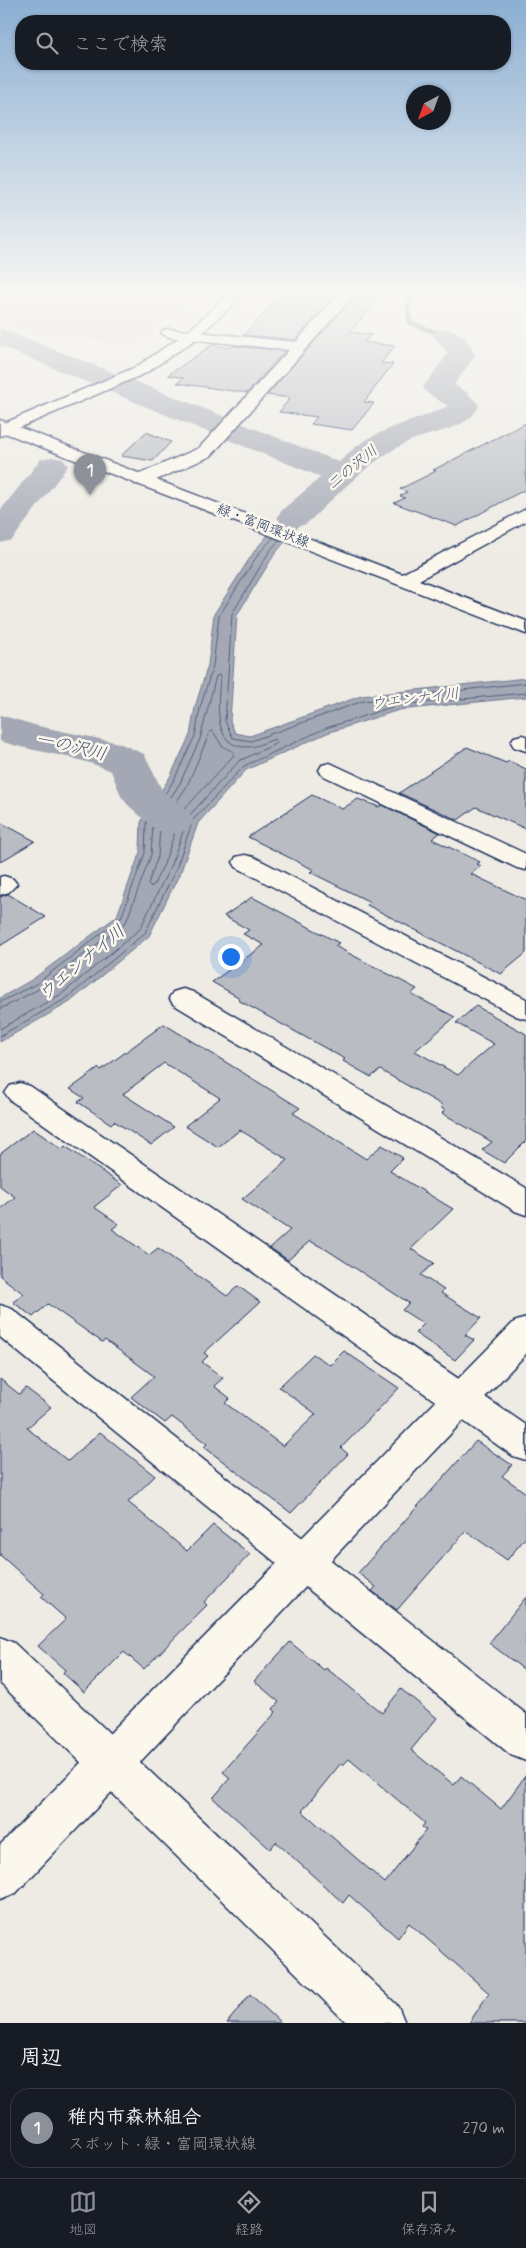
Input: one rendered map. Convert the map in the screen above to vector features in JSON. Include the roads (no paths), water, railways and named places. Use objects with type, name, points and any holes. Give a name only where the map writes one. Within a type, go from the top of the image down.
[{"type":"main road","points":[[2,425],[75,385]]},
{"type":"main road","points":[[2,425],[87,395],[100,385]]},
{"type":"main road","points":[[141,480],[205,452],[266,385]]},
{"type":"main road","name":"緑・富岡環状線","points":[[2,425],[526,628]]},
{"type":"main road","points":[[405,580],[526,514]]},
{"type":"main road","points":[[330,770],[526,863]]},
{"type":"main road","points":[[245,862],[526,1010]]},
{"type":"main road","points":[[183,998],[526,1204]]},
{"type":"main road","points":[[20,1093],[526,1445]]},
{"type":"main road","points":[[0,1318],[526,1740]]},
{"type":"main road","points":[[0,1877],[526,1332]]},
{"type":"main road","points":[[0,1656],[381,2023]]},
{"type":"water","name":"ウエンナイ川","points":[[339,467],[355,474],[302,521],[274,555],[237,615],[230,721],[235,733],[250,736],[361,696],[526,678],[526,697],[399,710],[327,733],[246,770],[198,823],[181,871],[149,936],[70,1002],[0,1042],[0,998],[33,979],[117,916],[140,852],[141,822],[170,777],[190,735],[195,707],[208,665],[214,614],[255,550],[287,513]]},
{"type":"waterway","name":"一の沢川","points":[[119,385],[342,474]]},
{"type":"waterway","name":"二の沢川","points":[[294,517],[375,447],[401,434],[434,424],[462,411],[464,405],[437,387],[438,385]]},
{"type":"waterway","name":"一の沢川","points":[[0,533],[52,466]]},
{"type":"waterway","name":"一の沢川","points":[[0,727],[29,737],[104,752],[129,763],[143,796],[172,821]]},
{"type":"place","name":"稚内市森林組合","points":[[90,495]]}]
